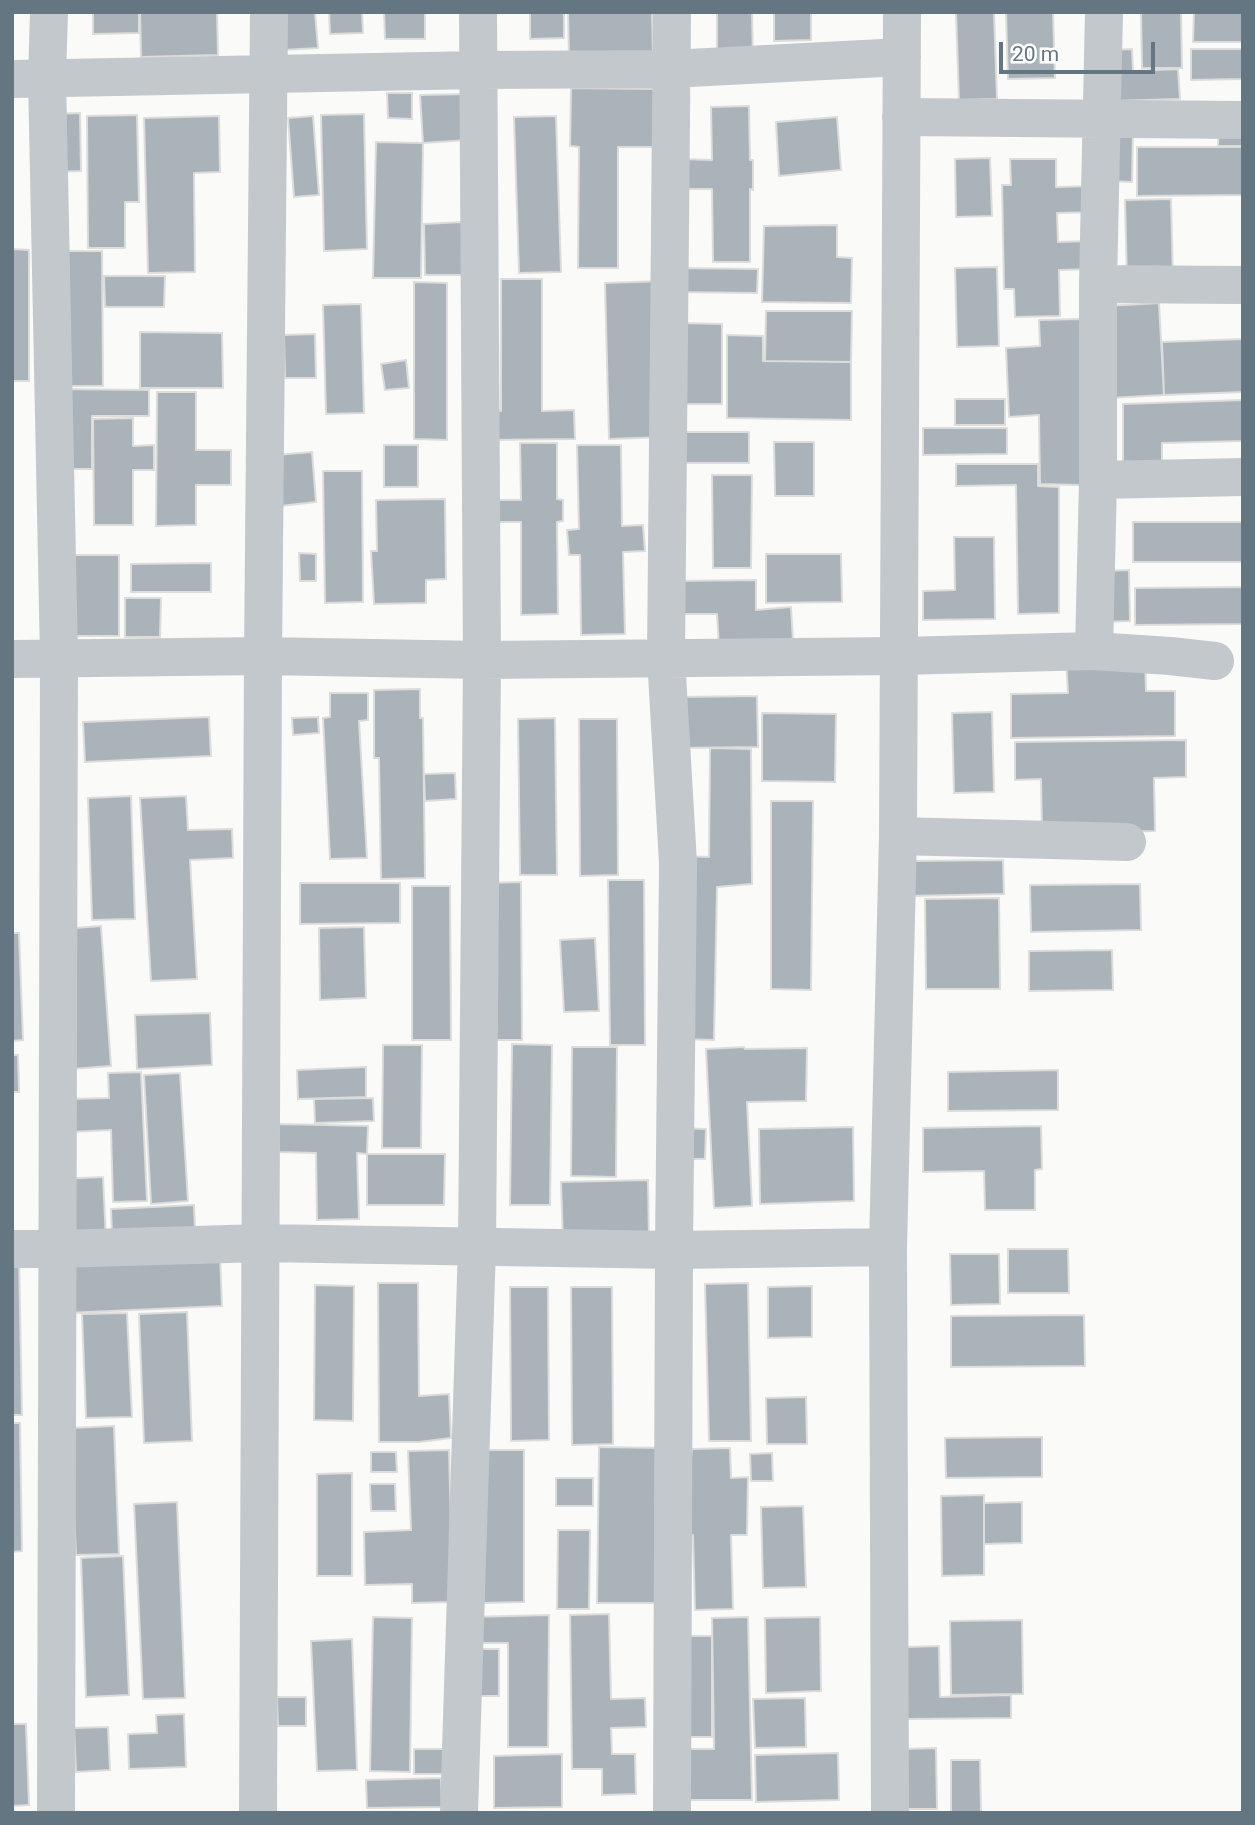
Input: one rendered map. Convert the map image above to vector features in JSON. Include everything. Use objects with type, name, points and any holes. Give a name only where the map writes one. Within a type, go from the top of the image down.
[{"type":"street","points":[[48,12],[29,79],[59,657],[56,1813]]},
{"type":"street","points":[[258,1813],[269,12]]},
{"type":"street","points":[[459,1813],[477,1246],[482,660],[478,12]]},
{"type":"street","points":[[672,12],[666,657],[678,863],[672,1813]]},
{"type":"street","points":[[890,1813],[888,1247],[898,836],[902,12]]},
{"type":"street","points":[[1094,651],[1104,12]]},
{"type":"street","points":[[29,79],[268,73],[670,69],[902,58]]},
{"type":"street","points":[[901,117],[1243,120]]},
{"type":"street","points":[[1098,285],[1243,285]]},
{"type":"street","points":[[1098,480],[1243,477]]},
{"type":"street","points":[[12,659],[263,656],[482,660],[900,656],[1094,651],[1215,661]]},
{"type":"street","points":[[898,836],[1127,842]]},
{"type":"street","points":[[12,1249],[262,1243],[674,1250],[888,1247]]},
{"type":"building","points":[[93,12],[139,12],[139,33],[93,34]]},
{"type":"building","points":[[140,12],[217,12],[218,55],[141,57]]},
{"type":"building","points":[[280,12],[315,12],[318,48],[282,50]]},
{"type":"building","points":[[329,12],[362,12],[363,33],[330,34]]},
{"type":"building","points":[[384,12],[425,12],[425,39],[385,39]]},
{"type":"building","points":[[530,12],[564,12],[564,38],[530,39]]},
{"type":"building","points":[[568,12],[652,12],[653,56],[569,57]]},
{"type":"building","points":[[717,12],[752,12],[753,59],[717,59]]},
{"type":"building","points":[[774,12],[811,12],[811,40],[774,41]]},
{"type":"building","points":[[956,12],[994,12],[997,99],[959,100]]},
{"type":"building","points":[[1006,12],[1053,12],[1055,78],[1008,79]]},
{"type":"building","points":[[1141,12],[1181,12],[1182,68],[1142,68]]},
{"type":"building","points":[[1194,12],[1243,12],[1243,42],[1193,42]]},
{"type":"building","points":[[1132,49],[1133,71],[1178,69],[1180,99],[1112,101],[1111,50]]},
{"type":"building","points":[[1191,49],[1243,49],[1243,79],[1191,80]]},
{"type":"building","points":[[571,88],[655,89],[655,147],[618,147],[618,268],[578,268],[579,147],[570,146]]},
{"type":"building","points":[[387,93],[412,93],[412,119],[388,118]]},
{"type":"building","points":[[467,94],[469,140],[423,143],[420,95]]},
{"type":"building","points":[[749,106],[750,160],[753,160],[753,190],[750,189],[750,262],[713,262],[712,189],[681,189],[681,159],[712,160],[711,107]]},
{"type":"building","points":[[80,113],[81,171],[52,172],[51,114]]},
{"type":"building","points":[[364,114],[367,249],[324,251],[321,115]]},
{"type":"building","points":[[137,115],[139,202],[125,202],[125,248],[88,248],[87,116]]},
{"type":"building","points":[[219,116],[220,172],[194,173],[195,272],[148,273],[144,118]]},
{"type":"building","points":[[313,116],[319,195],[294,197],[288,118]]},
{"type":"building","points":[[556,116],[561,272],[519,273],[514,117]]},
{"type":"building","points":[[837,117],[841,170],[779,176],[776,122]]},
{"type":"building","points":[[1243,121],[1243,146],[1218,146],[1219,122]]},
{"type":"building","points":[[1111,130],[1133,130],[1132,182],[1110,181]]},
{"type":"building","points":[[376,142],[423,143],[421,278],[373,278]]},
{"type":"building","points":[[1137,147],[1243,147],[1243,195],[1137,196]]},
{"type":"building","points":[[990,158],[992,216],[956,217],[955,159]]},
{"type":"building","points":[[1010,159],[1056,159],[1056,187],[1096,186],[1097,212],[1057,213],[1058,242],[1091,241],[1091,269],[1059,270],[1060,316],[1015,317],[1014,289],[1004,289],[1002,185],[1011,185]]},
{"type":"building","points":[[1171,199],[1173,279],[1127,280],[1125,200]]},
{"type":"building","points":[[462,222],[463,275],[425,275],[424,224]]},
{"type":"building","points":[[837,225],[837,257],[852,258],[851,303],[762,302],[764,226]]},
{"type":"building","points":[[12,249],[29,250],[29,381],[12,381]]},
{"type":"building","points":[[61,251],[102,251],[103,386],[61,386]]},
{"type":"building","points":[[997,267],[999,346],[957,347],[955,268]]},
{"type":"building","points":[[675,268],[758,269],[757,293],[675,292]]},
{"type":"building","points":[[104,276],[165,276],[164,307],[105,307]]},
{"type":"building","points":[[501,279],[542,279],[542,411],[574,410],[575,439],[491,440],[491,411],[501,411]]},
{"type":"building","points":[[663,281],[667,437],[609,439],[605,283]]},
{"type":"building","points":[[414,282],[447,283],[447,440],[414,439]]},
{"type":"building","points":[[1159,303],[1164,395],[1110,398],[1106,306]]},
{"type":"building","points":[[361,304],[364,413],[326,414],[323,305]]},
{"type":"building","points":[[766,311],[852,311],[851,362],[765,361]]},
{"type":"building","points":[[1081,319],[1080,485],[1040,484],[1039,415],[1009,417],[1006,348],[1040,346],[1039,320]]},
{"type":"building","points":[[677,323],[722,324],[722,404],[678,404]]},
{"type":"building","points":[[140,332],[222,333],[223,388],[140,388]]},
{"type":"building","points":[[315,334],[316,378],[285,378],[284,335]]},
{"type":"building","points":[[727,335],[763,336],[763,361],[851,362],[851,420],[727,418]]},
{"type":"building","points":[[1243,339],[1243,392],[1164,395],[1162,342]]},
{"type":"building","points":[[406,360],[409,388],[385,390],[381,364]]},
{"type":"building","points":[[56,389],[149,390],[149,416],[92,416],[92,469],[56,469]]},
{"type":"building","points":[[157,392],[196,392],[196,450],[231,450],[231,485],[196,485],[196,525],[156,526]]},
{"type":"building","points":[[955,399],[1005,399],[1005,425],[955,425]]},
{"type":"building","points":[[1243,400],[1243,441],[1162,443],[1162,470],[1123,469],[1123,404]]},
{"type":"building","points":[[133,418],[133,446],[154,445],[154,470],[133,470],[133,525],[94,525],[93,419]]},
{"type":"building","points":[[923,428],[1007,428],[1007,454],[923,455]]},
{"type":"building","points":[[674,432],[749,432],[749,463],[674,463]]},
{"type":"building","points":[[774,442],[814,442],[814,496],[775,496]]},
{"type":"building","points":[[520,443],[557,443],[557,499],[563,500],[563,521],[557,522],[558,614],[521,615],[521,522],[496,522],[496,500],[521,500]]},
{"type":"building","points":[[384,445],[418,445],[418,487],[384,487]]},
{"type":"building","points":[[577,445],[621,445],[622,526],[643,525],[645,551],[623,552],[625,634],[581,635],[580,555],[569,555],[567,530],[579,529]]},
{"type":"building","points":[[312,452],[316,502],[280,506],[276,455]]},
{"type":"building","points":[[956,464],[1038,464],[1038,486],[1059,487],[1059,613],[1018,614],[1016,485],[956,486]]},
{"type":"building","points":[[323,471],[362,471],[363,602],[325,603]]},
{"type":"building","points":[[712,475],[752,475],[751,568],[713,568]]},
{"type":"building","points":[[445,499],[446,579],[426,580],[426,603],[374,604],[371,551],[377,551],[376,500]]},
{"type":"building","points":[[1133,522],[1243,522],[1243,562],[1133,562]]},
{"type":"building","points":[[954,537],[994,537],[995,619],[923,620],[923,591],[955,590]]},
{"type":"building","points":[[299,553],[316,554],[316,581],[300,581]]},
{"type":"building","points":[[766,554],[841,554],[842,602],[766,603]]},
{"type":"building","points":[[60,555],[119,555],[119,636],[60,636]]},
{"type":"building","points":[[211,563],[211,592],[131,592],[131,564]]},
{"type":"building","points":[[1129,570],[1130,621],[1103,622],[1103,571]]},
{"type":"building","points":[[756,580],[756,610],[791,607],[793,641],[719,645],[717,614],[673,614],[673,581]]},
{"type":"building","points":[[1243,587],[1243,624],[1135,625],[1135,588]]},
{"type":"building","points":[[125,598],[161,598],[160,637],[125,637]]},
{"type":"building","points":[[1145,657],[1146,691],[1175,691],[1175,736],[1011,738],[1011,694],[1068,693],[1066,661]]},
{"type":"building","points":[[420,689],[420,718],[423,718],[425,878],[381,879],[379,758],[374,758],[374,690]]},
{"type":"building","points":[[330,693],[368,693],[368,720],[359,721],[367,858],[330,859],[323,718],[330,717]]},
{"type":"building","points":[[757,696],[758,747],[677,748],[676,697]]},
{"type":"building","points":[[992,712],[994,792],[954,793],[952,713]]},
{"type":"building","points":[[762,713],[836,714],[835,782],[762,781]]},
{"type":"building","points":[[209,717],[211,756],[85,762],[83,722]]},
{"type":"building","points":[[318,717],[319,733],[293,735],[292,718]]},
{"type":"building","points":[[555,718],[557,875],[520,875],[518,719]]},
{"type":"building","points":[[579,719],[617,719],[618,875],[580,876]]},
{"type":"building","points":[[1186,740],[1186,777],[1154,778],[1155,831],[1042,833],[1041,779],[1015,780],[1015,742]]},
{"type":"building","points":[[710,748],[751,749],[752,884],[717,887],[714,1040],[680,1039],[684,856],[709,857]]},
{"type":"building","points":[[455,773],[456,799],[425,801],[424,774]]},
{"type":"building","points":[[131,796],[135,919],[92,920],[88,798]]},
{"type":"building","points":[[186,796],[188,830],[232,829],[233,858],[190,860],[197,979],[151,981],[140,798]]},
{"type":"building","points":[[771,801],[813,801],[811,990],[771,989]]},
{"type":"building","points":[[1003,860],[1004,894],[910,896],[909,861]]},
{"type":"building","points":[[608,880],[644,880],[645,1045],[610,1045]]},
{"type":"building","points":[[521,882],[522,1040],[486,1040],[485,883]]},
{"type":"building","points":[[300,883],[400,883],[400,923],[300,924]]},
{"type":"building","points":[[1140,884],[1141,930],[1031,932],[1030,885]]},
{"type":"building","points":[[412,886],[450,886],[451,1040],[412,1040]]},
{"type":"building","points":[[999,898],[1000,989],[926,989],[925,899]]},
{"type":"building","points":[[101,926],[111,1066],[72,1069],[62,929]]},
{"type":"building","points":[[364,927],[366,998],[320,1000],[319,928]]},
{"type":"building","points":[[12,933],[19,933],[23,1040],[12,1041]]},
{"type":"building","points":[[595,938],[599,1011],[564,1012],[560,940]]},
{"type":"building","points":[[1112,950],[1113,990],[1029,991],[1029,951]]},
{"type":"building","points":[[210,1013],[212,1065],[137,1069],[135,1015]]},
{"type":"building","points":[[512,1044],[552,1045],[550,1205],[510,1205]]},
{"type":"building","points":[[383,1045],[422,1045],[421,1148],[382,1148]]},
{"type":"building","points":[[572,1047],[617,1047],[616,1177],[571,1176]]},
{"type":"building","points":[[807,1048],[806,1101],[747,1102],[752,1206],[714,1208],[706,1049]]},
{"type":"building","points":[[12,1055],[18,1055],[19,1092],[12,1092]]},
{"type":"building","points":[[366,1067],[366,1097],[298,1099],[297,1070]]},
{"type":"building","points":[[1058,1070],[1058,1110],[948,1111],[948,1072]]},
{"type":"building","points":[[141,1072],[147,1201],[113,1202],[111,1130],[70,1132],[68,1099],[109,1098],[108,1073]]},
{"type":"building","points":[[180,1073],[188,1201],[151,1204],[144,1075]]},
{"type":"building","points":[[373,1098],[374,1121],[315,1123],[314,1099]]},
{"type":"building","points":[[279,1124],[368,1126],[367,1154],[357,1153],[359,1219],[317,1220],[316,1153],[279,1152]]},
{"type":"building","points":[[1041,1126],[1042,1169],[1035,1170],[1035,1210],[985,1210],[984,1171],[923,1172],[923,1128]]},
{"type":"building","points":[[853,1127],[854,1201],[760,1204],[759,1129]]},
{"type":"building","points":[[679,1128],[706,1129],[705,1159],[678,1159]]},
{"type":"building","points":[[367,1154],[445,1154],[444,1205],[367,1205]]},
{"type":"building","points":[[103,1177],[106,1239],[61,1241],[59,1179]]},
{"type":"building","points":[[648,1180],[649,1241],[563,1243],[561,1182]]},
{"type":"building","points":[[194,1205],[195,1229],[112,1232],[111,1209]]},
{"type":"building","points":[[1008,1249],[1068,1249],[1069,1293],[1008,1293]]},
{"type":"building","points":[[12,1254],[19,1254],[22,1415],[12,1415]]},
{"type":"building","points":[[950,1254],[999,1254],[1000,1304],[951,1305]]},
{"type":"building","points":[[220,1255],[222,1306],[66,1313],[64,1262]]},
{"type":"building","points":[[378,1283],[418,1283],[419,1396],[449,1394],[451,1438],[419,1442],[379,1442]]},
{"type":"building","points":[[748,1283],[751,1441],[709,1441],[705,1284]]},
{"type":"building","points":[[315,1285],[354,1286],[353,1421],[314,1420]]},
{"type":"building","points":[[812,1286],[812,1337],[768,1338],[768,1287]]},
{"type":"building","points":[[510,1287],[548,1287],[549,1440],[511,1441]]},
{"type":"building","points":[[571,1287],[612,1287],[613,1444],[572,1445]]},
{"type":"building","points":[[187,1312],[192,1441],[144,1443],[139,1314]]},
{"type":"building","points":[[127,1313],[132,1417],[86,1418],[82,1314]]},
{"type":"building","points":[[1084,1315],[1085,1366],[951,1367],[951,1316]]},
{"type":"building","points":[[806,1397],[807,1444],[767,1444],[766,1398]]},
{"type":"building","points":[[12,1423],[20,1423],[22,1551],[12,1552]]},
{"type":"building","points":[[114,1426],[119,1554],[76,1555],[70,1428]]},
{"type":"building","points":[[1042,1437],[1042,1477],[946,1478],[945,1438]]},
{"type":"building","points":[[599,1447],[663,1448],[661,1603],[597,1603]]},
{"type":"building","points":[[730,1448],[731,1478],[748,1477],[747,1535],[731,1535],[733,1609],[695,1610],[693,1535],[681,1535],[692,1449]]},
{"type":"building","points":[[449,1450],[453,1602],[412,1603],[412,1584],[365,1585],[364,1532],[411,1530],[408,1451]]},
{"type":"building","points":[[481,1450],[524,1450],[524,1602],[481,1603]]},
{"type":"building","points":[[371,1452],[396,1452],[397,1472],[371,1472]]},
{"type":"building","points":[[772,1453],[773,1481],[751,1481],[750,1454]]},
{"type":"building","points":[[352,1473],[352,1576],[317,1576],[317,1474]]},
{"type":"building","points":[[556,1478],[593,1478],[593,1506],[556,1506]]},
{"type":"building","points":[[370,1484],[395,1484],[396,1511],[371,1511]]},
{"type":"building","points":[[984,1495],[984,1575],[942,1576],[941,1496]]},
{"type":"building","points":[[177,1502],[185,1698],[143,1699],[134,1504]]},
{"type":"building","points":[[1022,1502],[1022,1543],[984,1544],[984,1503]]},
{"type":"building","points":[[803,1506],[806,1587],[763,1588],[761,1507]]},
{"type":"building","points":[[558,1530],[590,1530],[589,1609],[557,1609]]},
{"type":"building","points":[[123,1556],[129,1695],[86,1697],[81,1558]]},
{"type":"building","points":[[609,1614],[611,1699],[645,1698],[646,1727],[611,1728],[612,1754],[635,1754],[636,1794],[602,1795],[602,1769],[572,1769],[570,1615]]},
{"type":"building","points":[[549,1615],[548,1747],[508,1747],[508,1643],[471,1643],[470,1617]]},
{"type":"building","points":[[373,1617],[412,1618],[410,1772],[370,1771]]},
{"type":"building","points":[[748,1617],[752,1800],[674,1800],[674,1749],[714,1749],[712,1618]]},
{"type":"building","points":[[820,1617],[821,1691],[766,1693],[765,1618]]},
{"type":"building","points":[[1022,1620],[1023,1694],[951,1695],[950,1621]]},
{"type":"building","points":[[677,1636],[712,1636],[712,1737],[677,1737]]},
{"type":"building","points":[[352,1639],[357,1770],[317,1771],[311,1641]]},
{"type":"building","points":[[939,1646],[940,1697],[1011,1695],[1011,1718],[907,1719],[907,1647]]},
{"type":"building","points":[[473,1649],[499,1649],[499,1696],[473,1696]]},
{"type":"building","points":[[277,1697],[306,1697],[306,1726],[278,1726]]},
{"type":"building","points":[[805,1698],[806,1747],[755,1748],[753,1699]]},
{"type":"building","points":[[184,1714],[186,1767],[129,1769],[128,1734],[157,1733],[156,1715]]},
{"type":"building","points":[[12,1724],[26,1724],[29,1805],[12,1806]]},
{"type":"building","points":[[108,1727],[110,1770],[76,1772],[74,1728]]},
{"type":"building","points":[[936,1748],[937,1809],[905,1809],[904,1749]]},
{"type":"building","points":[[414,1749],[447,1749],[447,1774],[414,1774]]},
{"type":"building","points":[[838,1753],[839,1800],[756,1802],[755,1755]]},
{"type":"building","points":[[562,1754],[562,1807],[494,1808],[494,1756]]},
{"type":"building","points":[[951,1760],[980,1760],[981,1813],[951,1813]]},
{"type":"building","points":[[441,1778],[442,1807],[367,1808],[366,1780]]}]
